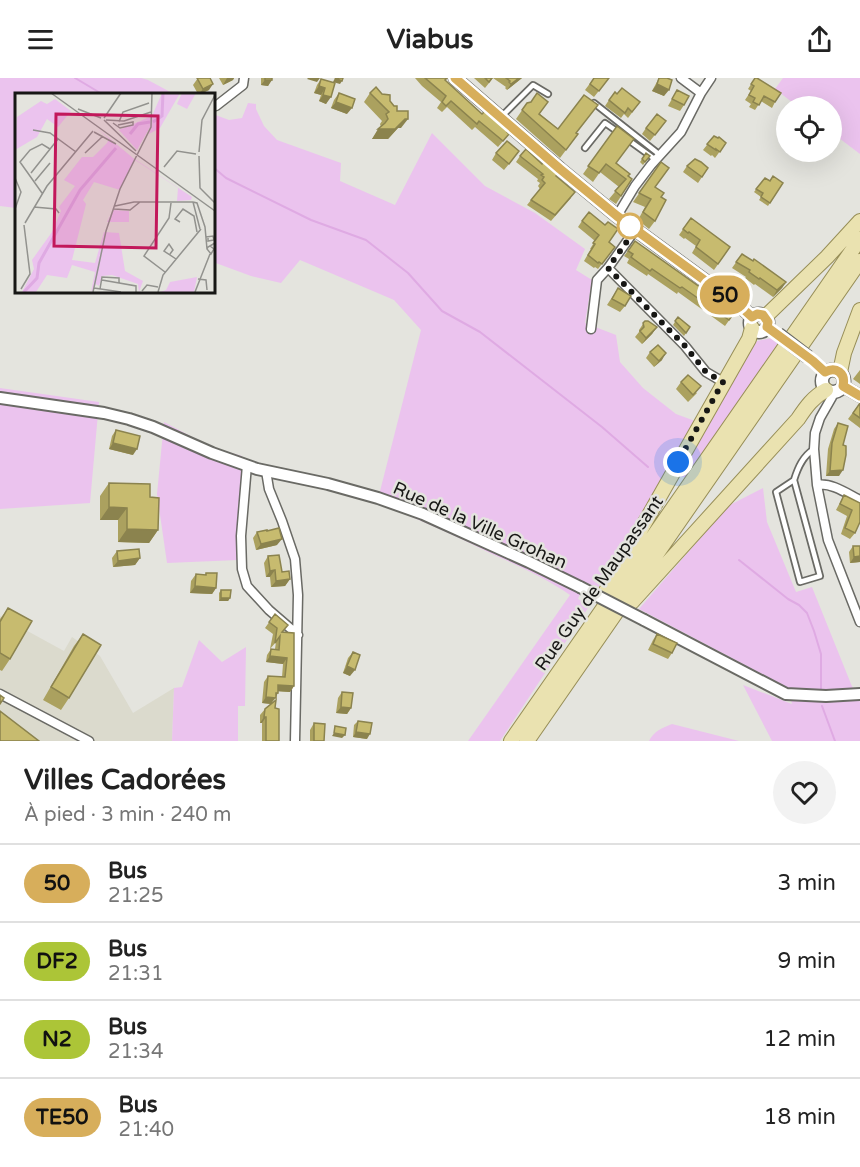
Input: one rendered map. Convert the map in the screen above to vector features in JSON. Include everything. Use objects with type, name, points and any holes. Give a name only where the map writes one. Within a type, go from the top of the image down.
[{"type":"main road","points":[[454,78],[617,216],[808,357],[825,372]]},
{"type":"main road","points":[[566,662],[748,339],[860,220]]},
{"type":"main road","name":"Rue Guy de Maupassant","points":[[511,741],[860,239]]},
{"type":"main road","name":"Rue Guy de Maupassant","points":[[527,741],[860,261]]},
{"type":"main road","points":[[598,639],[798,418],[807,405],[816,396],[835,385],[860,310]]},
{"type":"main road","points":[[834,369],[835,385],[822,385],[821,381],[825,372],[834,369]]},
{"type":"street","points":[[216,106],[243,86],[244,78]]},
{"type":"street","points":[[681,78],[701,93]]},
{"type":"street","points":[[617,216],[635,186],[681,132],[711,78]]},
{"type":"street","points":[[591,329],[597,280],[635,230]]},
{"type":"street","points":[[608,268],[685,346],[706,372],[723,382]]},
{"type":"street","points":[[860,396],[835,385],[820,418],[814,449],[817,484],[828,540],[860,622]]},
{"type":"street","name":"Rue de la Ville Grohan","points":[[0,398],[104,413],[129,419],[247,465],[378,498],[423,514],[529,562],[786,694],[826,696],[860,694]]},
{"type":"street","points":[[247,465],[241,536],[244,578],[247,586],[269,610],[298,635]]},
{"type":"street","points":[[266,471],[269,489],[295,559],[298,595],[295,741]]},
{"type":"street","points":[[817,484],[830,486],[860,501]]},
{"type":"street","points":[[0,694],[89,741]]},
{"type":"lane","points":[[500,118],[532,85],[548,94]]},
{"type":"lane","points":[[589,100],[658,157]]},
{"type":"lane","points":[[585,148],[605,123],[658,157]]},
{"type":"lane","points":[[794,480],[776,492],[800,582],[820,576],[794,480],[797,469],[808,453],[814,449]]},
{"type":"shaded area","points":[[0,78],[141,78],[172,93],[15,93],[15,208],[0,206]]},
{"type":"shaded area","points":[[783,78],[860,78],[860,154],[842,140],[842,96],[784,96],[775,89]]},
{"type":"shaded area","points":[[248,103],[256,104],[264,126],[277,140],[341,163],[340,181],[395,205],[432,133],[485,186],[535,213],[585,249],[576,270],[592,280],[585,323],[616,335],[620,362],[643,388],[676,414],[706,425],[757,341],[772,338],[778,343],[687,478],[667,472],[598,588],[585,582],[578,599],[590,605],[500,741],[468,741],[570,595],[522,568],[435,527],[377,503],[421,330],[394,300],[300,260],[281,283],[251,276],[214,262],[214,114],[229,120],[242,118]]},
{"type":"shaded area","points":[[0,388],[99,402],[90,503],[0,509]]},
{"type":"shaded area","points":[[164,422],[211,447],[242,456],[238,560],[167,563],[157,494]]},
{"type":"shaded area","points":[[763,488],[767,522],[796,592],[812,587],[860,702],[860,741],[772,741],[743,685],[792,704],[787,687],[639,609],[728,506]]},
{"type":"shaded area","points":[[0,616],[64,651],[72,637],[100,656],[133,713],[174,688],[172,741],[0,741]]},
{"type":"shaded area","points":[[199,640],[222,662],[246,647],[245,706],[238,706],[238,741],[172,741],[174,688],[182,687]]},
{"type":"shaded area","points":[[672,724],[739,741],[649,741],[656,732]]},
{"type":"building","points":[[197,78],[210,78],[213,84],[203,89]]},
{"type":"building","points":[[425,78],[447,78],[445,80],[482,114],[485,111],[509,128],[507,132],[509,134],[503,141],[479,121],[477,124],[451,101],[446,106],[442,102],[446,96]]},
{"type":"building","points":[[506,78],[519,78],[511,84]]},
{"type":"building","points":[[594,78],[609,78],[599,91],[590,84]]},
{"type":"building","points":[[659,78],[672,80],[669,90],[657,84]]},
{"type":"building","points":[[757,78],[781,93],[776,96],[775,102],[764,96],[759,105],[753,102],[755,98],[749,95],[754,86],[751,84]]},
{"type":"building","points":[[321,79],[335,83],[331,97],[323,95],[325,88],[319,86]]},
{"type":"building","points":[[376,87],[382,94],[390,95],[390,101],[397,106],[397,111],[408,111],[408,119],[405,119],[395,129],[378,129],[388,119],[386,114],[389,112],[370,93]]},
{"type":"building","points":[[622,88],[640,102],[632,112],[628,108],[625,113],[609,100],[615,92],[617,94]]},
{"type":"building","points":[[677,90],[689,96],[684,105],[672,99]]},
{"type":"building","points":[[339,93],[355,99],[352,108],[336,102]]},
{"type":"building","points":[[537,93],[548,102],[539,114],[558,129],[584,95],[598,105],[566,150],[522,110]]},
{"type":"building","points":[[657,114],[666,121],[655,135],[646,128]]},
{"type":"building","points":[[617,126],[634,139],[616,163],[630,174],[628,176],[632,179],[621,196],[615,191],[626,179],[606,164],[599,173],[588,166]]},
{"type":"building","points":[[714,136],[726,143],[720,152],[707,144]]},
{"type":"building","points":[[507,141],[519,151],[509,164],[496,153]]},
{"type":"building","points":[[526,149],[542,164],[543,162],[558,174],[556,176],[575,192],[555,215],[531,200],[545,183],[542,180],[544,177],[541,175],[543,174],[520,156]]},
{"type":"building","points":[[646,153],[650,156],[645,162],[642,159]]},
{"type":"building","points":[[695,159],[708,168],[702,177],[687,166]]},
{"type":"building","points":[[661,162],[669,168],[655,187],[664,193],[661,197],[666,200],[655,221],[643,212],[651,199],[639,193]]},
{"type":"building","points":[[773,176],[783,183],[770,203],[761,197],[763,193],[756,189],[765,178],[770,181]]},
{"type":"building","points":[[589,212],[605,225],[608,222],[618,229],[609,242],[615,247],[602,264],[588,255],[599,235],[582,221]]},
{"type":"building","points":[[691,218],[730,247],[718,264],[696,247],[700,240],[683,229]]},
{"type":"building","points":[[635,241],[735,312],[729,320],[682,287],[680,288],[652,269],[650,271],[631,257],[633,254],[628,251]]},
{"type":"building","points":[[742,254],[753,261],[754,259],[786,282],[777,290],[759,279],[749,272],[750,270],[736,262]]},
{"type":"building","points":[[618,288],[631,296],[625,306],[612,299]]},
{"type":"building","points":[[678,317],[690,327],[686,333],[675,321]]},
{"type":"building","points":[[645,321],[657,327],[646,338],[640,331]]},
{"type":"building","points":[[658,345],[666,353],[659,361],[650,352]]},
{"type":"building","points":[[688,375],[701,386],[693,395],[681,382]]},
{"type":"building","points":[[860,403],[860,418],[853,413]]},
{"type":"building","points":[[838,423],[848,426],[843,445],[846,446],[846,455],[843,470],[830,471],[832,443]]},
{"type":"building","points":[[116,430],[140,436],[137,449],[113,443]]},
{"type":"building","points":[[109,483],[150,484],[150,497],[159,498],[158,530],[127,529],[127,508],[109,507]]},
{"type":"building","points":[[844,495],[860,503],[860,522],[855,533],[845,528],[852,510],[840,504]]},
{"type":"building","points":[[279,528],[282,539],[261,544],[257,532]]},
{"type":"building","points":[[853,546],[860,546],[860,556],[854,557]]},
{"type":"building","points":[[139,549],[140,558],[118,561],[117,551]]},
{"type":"building","points":[[279,555],[282,572],[289,571],[290,579],[276,581],[275,570],[270,571],[268,556]]},
{"type":"building","points":[[206,573],[217,573],[216,588],[195,586],[196,574],[206,575]]},
{"type":"building","points":[[221,590],[231,590],[230,598],[221,598]]},
{"type":"building","points":[[8,608],[32,621],[10,659],[0,653],[0,622]]},
{"type":"building","points":[[275,614],[288,625],[282,632],[294,633],[294,686],[278,685],[276,698],[266,697],[268,676],[285,677],[287,658],[270,656],[271,649],[279,650],[280,636],[275,643],[277,628],[269,622]]},
{"type":"building","points":[[83,634],[101,645],[69,698],[51,687]]},
{"type":"building","points":[[657,634],[677,643],[672,653],[653,644]]},
{"type":"building","points":[[353,652],[360,655],[355,670],[347,666]]},
{"type":"building","points":[[342,692],[353,693],[351,708],[341,707]]},
{"type":"building","points":[[276,700],[275,708],[279,709],[279,741],[266,741],[265,709]]},
{"type":"building","points":[[0,711],[39,741],[0,741]]},
{"type":"building","points":[[358,721],[372,723],[370,734],[356,732]]},
{"type":"building","points":[[314,723],[325,724],[324,741],[314,741]]},
{"type":"building","points":[[335,726],[346,728],[345,735],[334,733]]},
{"type":"waterway","points":[[75,78],[100,93]]},
{"type":"waterway","points":[[214,168],[226,178],[311,220],[366,240],[408,273],[442,311],[480,332],[602,427],[648,467]]},
{"type":"waterway","points":[[739,560],[807,613],[821,654],[821,689]]},
{"type":"waterway","points":[[822,706],[835,741]]},
{"type":"bus line","name":"50","points":[[455,78],[617,216],[752,317],[757,314],[766,316],[767,327],[825,372],[831,369],[838,370],[843,375],[843,386],[860,396]]},
{"type":"route","points":[[630,226],[635,230],[608,268],[685,346],[706,372],[723,382],[678,462]]}]
